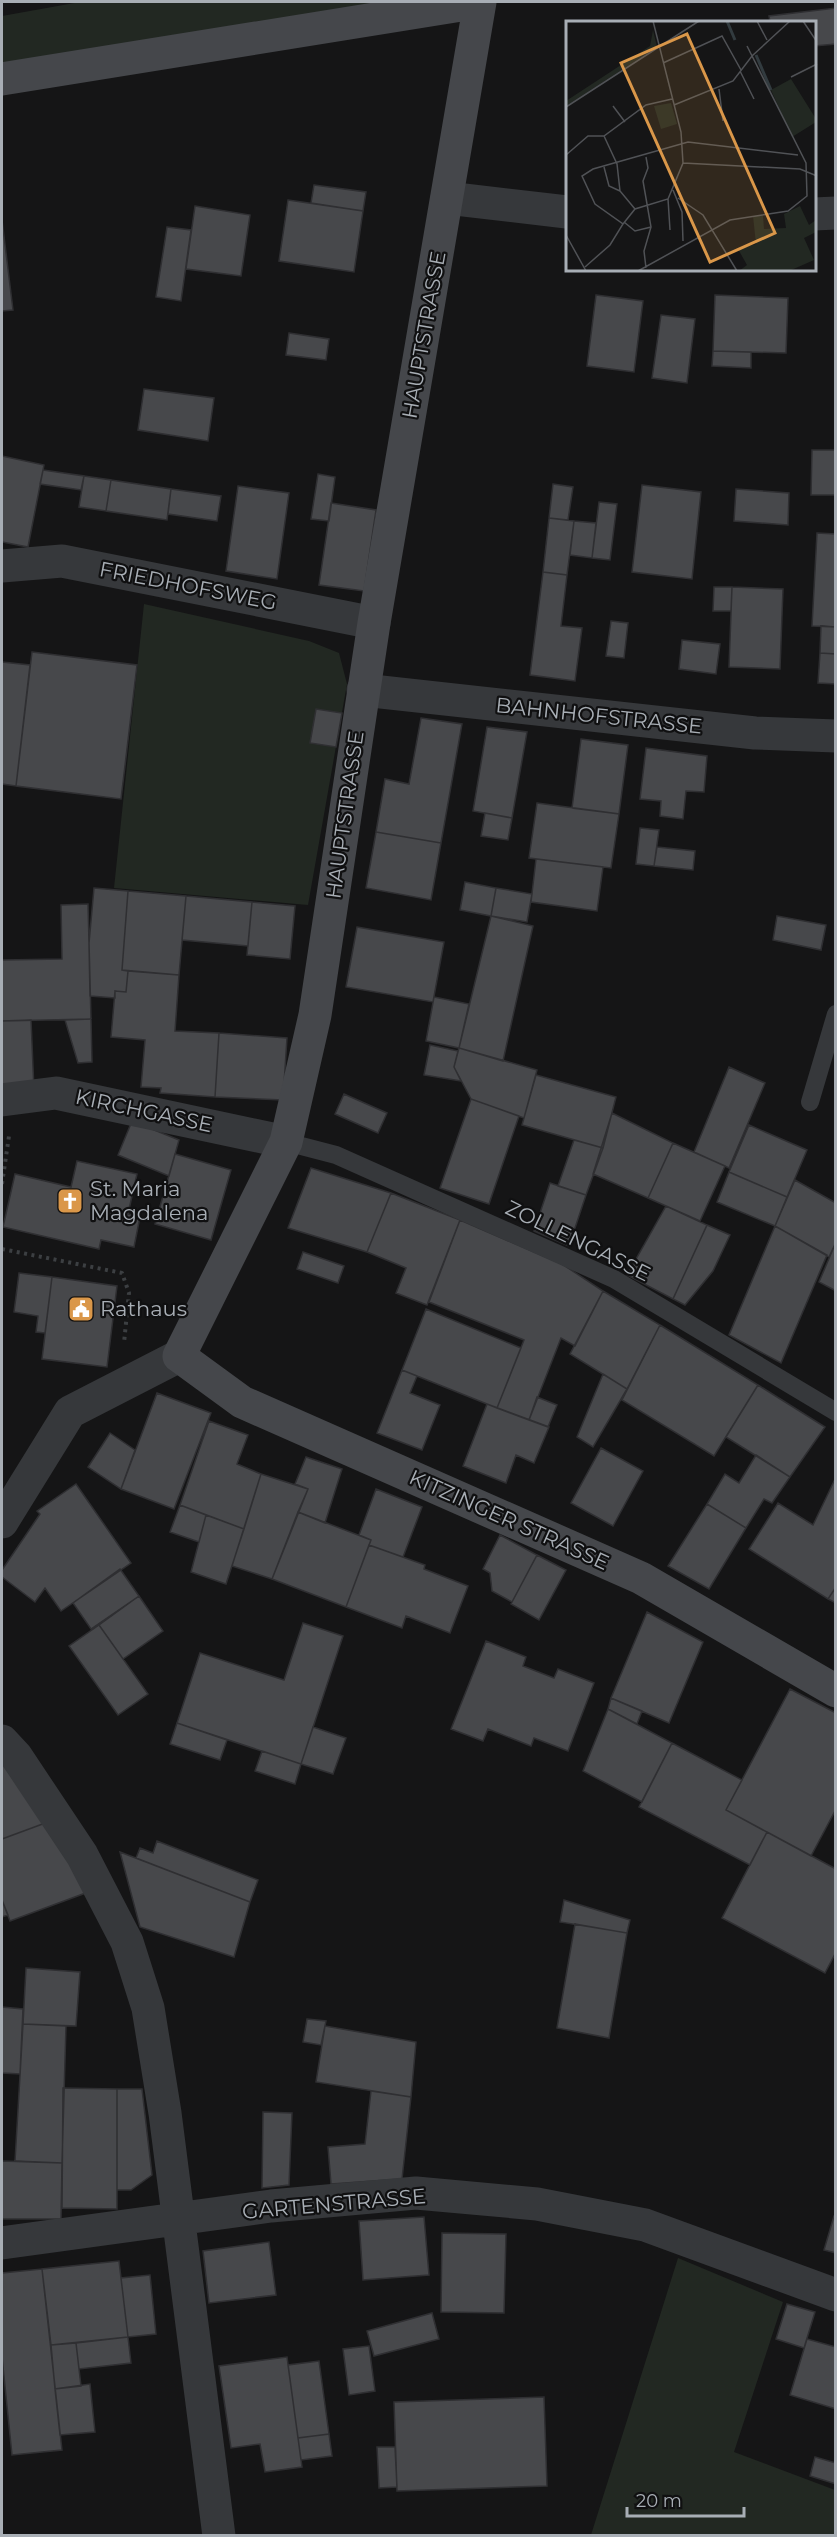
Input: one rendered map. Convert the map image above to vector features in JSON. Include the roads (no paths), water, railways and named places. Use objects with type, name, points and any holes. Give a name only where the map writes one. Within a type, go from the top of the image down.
[{"type":"street","points":[[2,79],[480,2]]},
{"type":"street","name":"HAUPTSTRASSE","points":[[179,1356],[286,1142],[315,1016],[363,690],[480,2]]},
{"type":"street","points":[[447,198],[566,212]]},
{"type":"street","points":[[816,214],[836,213]]},
{"type":"street","name":"FRIEDHOFSWEG","points":[[2,566],[62,561],[374,623]]},
{"type":"street","name":"BAHNHOFSTRASSE","points":[[363,690],[755,733],[836,736]]},
{"type":"street","name":"KIRCHGASSE","points":[[8,1100],[56,1093],[286,1142]]},
{"type":"street","points":[[2,1522],[69,1412],[179,1356]]},
{"type":"street","name":"KITZINGER STRASSE","points":[[179,1356],[242,1402],[641,1578],[836,1691]]},
{"type":"street","points":[[2,1741],[16,1756],[82,1855],[127,1942],[148,2008],[165,2113],[219,2535]]},
{"type":"street","name":"GARTENSTRASSE","points":[[2,2243],[272,2206],[416,2193],[537,2204],[645,2225],[836,2295]]},
{"type":"lane","points":[[810,1102],[836,1014]]},
{"type":"lane","name":"ZOLLENGASSE","points":[[286,1142],[336,1155],[614,1279],[836,1412]]},
{"type":"place","name":"St. Maria Magdalena","points":[[70,1201]]},
{"type":"place","name":"Rathaus","points":[[81,1309]]}]
